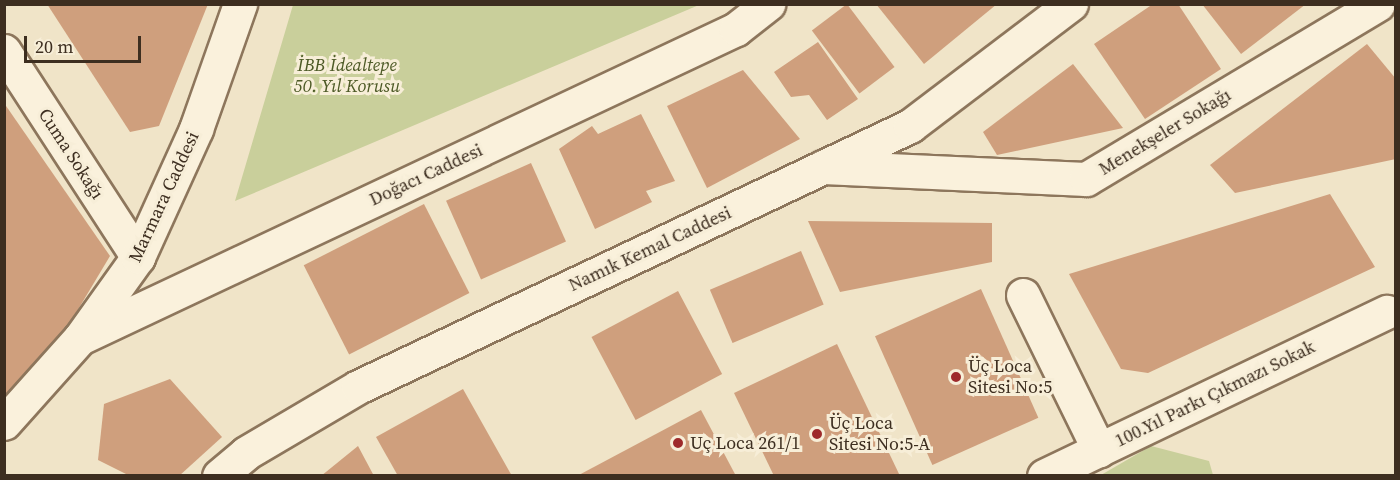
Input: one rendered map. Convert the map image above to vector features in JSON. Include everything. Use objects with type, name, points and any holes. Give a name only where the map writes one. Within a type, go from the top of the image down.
[{"type":"street","name":"Marmara Caddesi","points":[[4,423],[80,339],[138,257],[196,129],[240,4]]},
{"type":"street","name":"Doğacı Caddesi","points":[[80,339],[736,29],[768,4]]},
{"type":"street","name":"Namık Kemal Caddesi","points":[[219,476],[246,453],[358,387],[910,126],[1071,4]]},
{"type":"street","name":"Menekşeler Sokağı","points":[[823,167],[1086,179],[1378,4]]},
{"type":"street","name":"Cuma Sokağı","points":[[4,51],[138,257]]},
{"type":"street","points":[[1023,295],[1099,450]]},
{"type":"street","name":"100.Yıl Parkı Çıkmazı Sokak","points":[[1044,476],[1387,312]]},
{"type":"green space","name":"İBB İdealtepe 50. Yıl Korusu","points":[[293,4],[699,5],[235,201]]},
{"type":"green space","points":[[1151,446],[1209,461],[1213,475],[1101,475]]},
{"type":"building","points":[[47,4],[208,4],[159,126],[130,132]]},
{"type":"building","points":[[847,4],[895,67],[859,94],[812,30]]},
{"type":"building","points":[[876,4],[997,4],[924,64]]},
{"type":"building","points":[[1153,4],[1178,4],[1221,69],[1145,119],[1094,44]]},
{"type":"building","points":[[1202,4],[1306,4],[1241,54]]},
{"type":"building","points":[[818,42],[858,99],[827,120],[809,95],[791,97],[774,72]]},
{"type":"building","points":[[1367,44],[1396,79],[1396,159],[1235,193],[1210,165]]},
{"type":"building","points":[[1073,64],[1123,128],[997,155],[983,132]]},
{"type":"building","points":[[743,70],[800,139],[707,188],[667,106]]},
{"type":"building","points":[[4,103],[110,256],[67,328],[4,402]]},
{"type":"building","points":[[641,114],[675,181],[646,191],[652,202],[595,229],[559,149],[592,126],[598,134]]},
{"type":"building","points":[[531,163],[566,242],[481,279],[446,201]]},
{"type":"building","points":[[1330,194],[1375,267],[1148,373],[1121,369],[1069,274]]},
{"type":"building","points":[[424,204],[469,293],[349,354],[304,265]]},
{"type":"building","points":[[808,221],[992,223],[992,262],[840,292]]},
{"type":"building","points":[[801,251],[824,304],[733,343],[710,290]]},
{"type":"building","name":"Üç Loca Sitesi No:5","points":[[981,289],[1038,418],[932,465],[875,336]]},
{"type":"building","points":[[678,291],[722,374],[636,420],[591,337]]},
{"type":"building","name":"Üç Loca Sitesi No:5-A","points":[[837,344],[900,476],[774,476],[734,393]]},
{"type":"building","points":[[170,379],[222,437],[179,476],[130,476],[98,460],[104,404]]},
{"type":"building","points":[[463,389],[512,476],[398,476],[376,437]]},
{"type":"building","name":"Uç Loca 261/1","points":[[701,410],[736,476],[577,476]]},
{"type":"building","points":[[358,446],[374,476],[321,476]]},
{"type":"place","name":"Üç Loca Sitesi No:5","points":[[956,377]]},
{"type":"place","name":"Üç Loca Sitesi No:5-A","points":[[817,434]]},
{"type":"place","name":"Uç Loca 261/1","points":[[678,443]]}]
